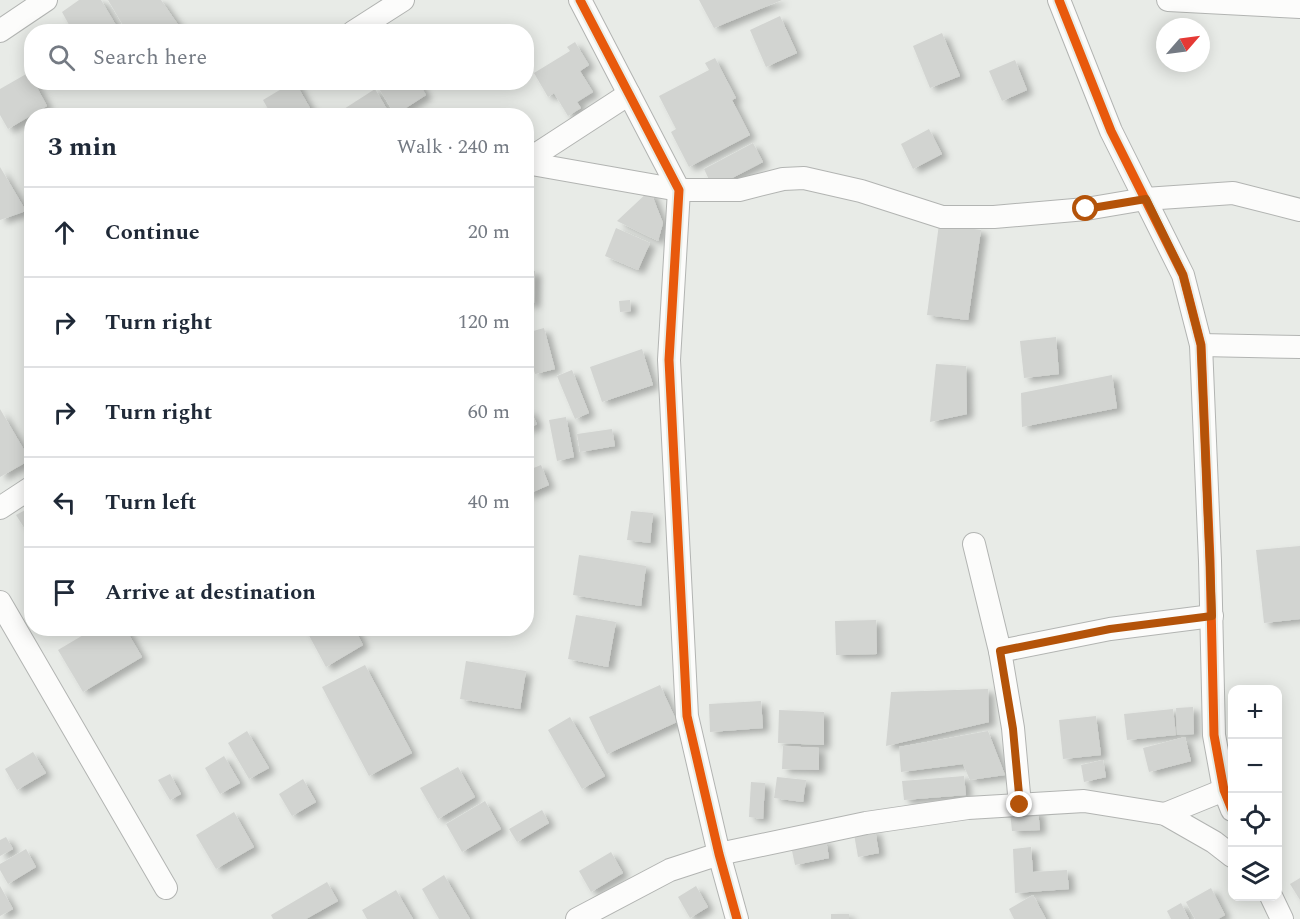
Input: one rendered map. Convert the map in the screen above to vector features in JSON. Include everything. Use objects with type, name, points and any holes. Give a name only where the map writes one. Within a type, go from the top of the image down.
[{"type":"street","points":[[0,31],[46,0]]},
{"type":"street","points":[[366,24],[403,0]]},
{"type":"street","points":[[580,0],[679,190],[669,360],[687,716],[719,854],[737,919]]},
{"type":"street","points":[[1059,0],[1111,131],[1183,275],[1201,345],[1212,616],[1214,735],[1224,790],[1228,799]]},
{"type":"street","points":[[1168,0],[1300,6]]},
{"type":"street","points":[[534,157],[629,94]]},
{"type":"street","points":[[534,163],[679,190],[739,190],[783,179],[804,178],[861,191],[942,217],[1005,216],[1086,209],[1146,199],[1233,193],[1300,210]]},
{"type":"street","points":[[1201,345],[1300,347]]},
{"type":"street","points":[[0,508],[24,492]]},
{"type":"street","points":[[974,544],[1000,651],[1013,729],[1020,805]]},
{"type":"street","points":[[0,602],[166,888]]},
{"type":"street","points":[[1000,651],[1110,629],[1212,616]]},
{"type":"street","points":[[1165,814],[1224,790]]},
{"type":"street","points":[[577,919],[670,870],[719,854],[866,823],[968,808],[1084,801],[1165,814],[1228,852]]},
{"type":"street","points":[[1273,901],[1282,919]]},
{"type":"building","points":[[79,0],[101,0],[115,24],[69,24],[62,12]]},
{"type":"building","points":[[108,0],[161,0],[178,24],[122,24]]},
{"type":"building","points":[[699,0],[782,0],[714,28]]},
{"type":"building","points":[[780,16],[797,53],[766,67],[750,30]]},
{"type":"building","points":[[942,33],[960,76],[930,88],[913,46]]},
{"type":"building","points":[[575,42],[589,65],[580,71],[593,92],[577,102],[581,108],[568,116],[554,93],[548,97],[534,73],[570,51],[567,47]]},
{"type":"building","points":[[715,58],[736,98],[732,100],[750,135],[689,167],[671,132],[676,129],[659,96],[709,70],[705,63]]},
{"type":"building","points":[[1015,60],[1027,90],[1002,101],[989,71]]},
{"type":"building","points":[[24,75],[24,90],[38,90],[47,106],[24,108],[24,120],[8,129],[0,115],[0,89]]},
{"type":"building","points":[[280,90],[300,90],[310,108],[268,108],[263,100]]},
{"type":"building","points":[[376,90],[386,108],[345,108]]},
{"type":"building","points":[[380,90],[423,90],[426,95],[406,108],[391,108]]},
{"type":"building","points":[[929,129],[942,154],[913,169],[901,144]]},
{"type":"building","points":[[753,143],[763,162],[713,188],[704,169]]},
{"type":"building","points":[[0,167],[24,208],[24,212],[0,220]]},
{"type":"building","points":[[650,190],[663,223],[658,241],[617,221]]},
{"type":"building","points":[[939,224],[981,230],[968,320],[927,315]]},
{"type":"building","points":[[616,228],[650,243],[638,270],[605,256]]},
{"type":"building","points":[[630,300],[631,311],[620,312],[619,301]]},
{"type":"building","points":[[544,328],[555,369],[535,374],[534,331]]},
{"type":"building","points":[[1056,337],[1059,374],[1024,378],[1020,341]]},
{"type":"building","points":[[642,349],[653,385],[602,402],[590,367]]},
{"type":"building","points":[[936,364],[966,366],[967,414],[930,422]]},
{"type":"building","points":[[572,370],[589,413],[575,419],[557,376]]},
{"type":"building","points":[[1112,375],[1117,408],[1022,427],[1021,393]]},
{"type":"building","points":[[0,409],[24,450],[24,463],[0,477]]},
{"type":"building","points":[[566,417],[574,457],[557,461],[549,420]]},
{"type":"building","points":[[612,429],[615,446],[580,452],[577,434]]},
{"type":"building","points":[[541,465],[549,485],[534,492],[534,468]]},
{"type":"building","points":[[24,511],[24,527],[16,515]]},
{"type":"building","points":[[631,511],[653,513],[650,543],[627,540]]},
{"type":"building","points":[[1300,546],[1300,619],[1264,623],[1256,550]]},
{"type":"building","points":[[579,555],[646,566],[641,606],[573,595]]},
{"type":"building","points":[[576,615],[616,622],[608,667],[568,659]]},
{"type":"building","points":[[876,620],[877,654],[836,655],[835,621]]},
{"type":"building","points":[[82,636],[130,636],[142,657],[83,692],[58,650]]},
{"type":"building","points":[[309,636],[358,636],[363,645],[326,667]]},
{"type":"building","points":[[466,661],[526,671],[520,709],[460,699]]},
{"type":"building","points":[[365,665],[412,753],[369,776],[322,687]]},
{"type":"building","points":[[660,685],[677,722],[607,754],[589,717]]},
{"type":"building","points":[[988,689],[989,722],[886,746],[891,692]]},
{"type":"building","points":[[761,701],[763,728],[710,732],[709,704]]},
{"type":"building","points":[[1193,707],[1194,734],[1177,735],[1176,708]]},
{"type":"building","points":[[1173,709],[1176,735],[1127,740],[1124,714]]},
{"type":"building","points":[[779,710],[824,712],[824,745],[778,743]]},
{"type":"building","points":[[1096,716],[1101,755],[1063,759],[1059,720]]},
{"type":"building","points":[[570,717],[605,776],[582,789],[548,730]]},
{"type":"building","points":[[247,731],[269,768],[249,779],[228,743]]},
{"type":"building","points":[[988,731],[1005,775],[970,780],[963,764],[901,772],[899,747]]},
{"type":"building","points":[[1185,737],[1191,761],[1149,772],[1143,748]]},
{"type":"building","points":[[783,746],[819,748],[819,770],[782,769]]},
{"type":"building","points":[[33,752],[46,773],[17,790],[5,769]]},
{"type":"building","points":[[224,756],[240,783],[220,794],[205,768]]},
{"type":"building","points":[[1103,760],[1106,777],[1084,782],[1081,765]]},
{"type":"building","points":[[458,767],[475,797],[438,819],[420,788]]},
{"type":"building","points":[[170,774],[181,794],[170,800],[158,780]]},
{"type":"building","points":[[964,776],[966,795],[904,800],[902,781]]},
{"type":"building","points":[[777,777],[806,780],[803,802],[774,798]]},
{"type":"building","points":[[303,779],[316,802],[292,816],[279,794]]},
{"type":"building","points":[[751,782],[765,783],[763,819],[749,817]]},
{"type":"building","points":[[485,801],[501,829],[462,852],[446,824]]},
{"type":"building","points":[[542,810],[549,823],[517,842],[509,829]]},
{"type":"building","points":[[1038,810],[1040,830],[1012,831],[1010,812]]},
{"type":"building","points":[[234,812],[254,847],[216,869],[196,835]]},
{"type":"building","points":[[875,830],[879,853],[858,857],[854,834]]},
{"type":"building","points":[[6,837],[13,849],[0,856],[0,840]]},
{"type":"building","points":[[826,840],[829,858],[795,865],[791,846]]},
{"type":"building","points":[[1031,847],[1033,872],[1067,870],[1069,889],[1015,893],[1013,849]]},
{"type":"building","points":[[26,849],[36,867],[8,884],[0,870],[0,864]]},
{"type":"building","points":[[611,852],[623,873],[591,892],[579,871]]},
{"type":"building","points":[[444,875],[470,919],[439,919],[422,889]]},
{"type":"building","points":[[1300,878],[1300,900],[1290,884]]},
{"type":"building","points":[[327,882],[338,901],[306,919],[273,919],[271,915]]},
{"type":"building","points":[[0,886],[13,909],[0,916]]},
{"type":"building","points":[[696,886],[708,907],[690,918],[678,897]]},
{"type":"building","points":[[1211,888],[1225,915],[1218,919],[1195,919],[1186,902]]},
{"type":"building","points":[[396,890],[413,919],[367,919],[362,910]]},
{"type":"building","points":[[1033,895],[1046,919],[1014,919],[1009,909]]},
{"type":"building","points":[[1181,903],[1189,919],[1171,919],[1167,911]]},
{"type":"building","points":[[831,914],[849,914],[849,919],[831,919]]},
{"type":"cycle path","points":[[580,0],[679,190],[669,360],[687,716],[719,854],[737,919]]},
{"type":"cycle path","points":[[1059,0],[1111,131],[1183,275],[1201,345],[1214,735],[1224,790],[1228,800]]},
{"type":"route","points":[[1020,805],[1013,729],[1000,651],[1110,629],[1212,616],[1201,345],[1183,275],[1146,199],[1086,209]]}]
